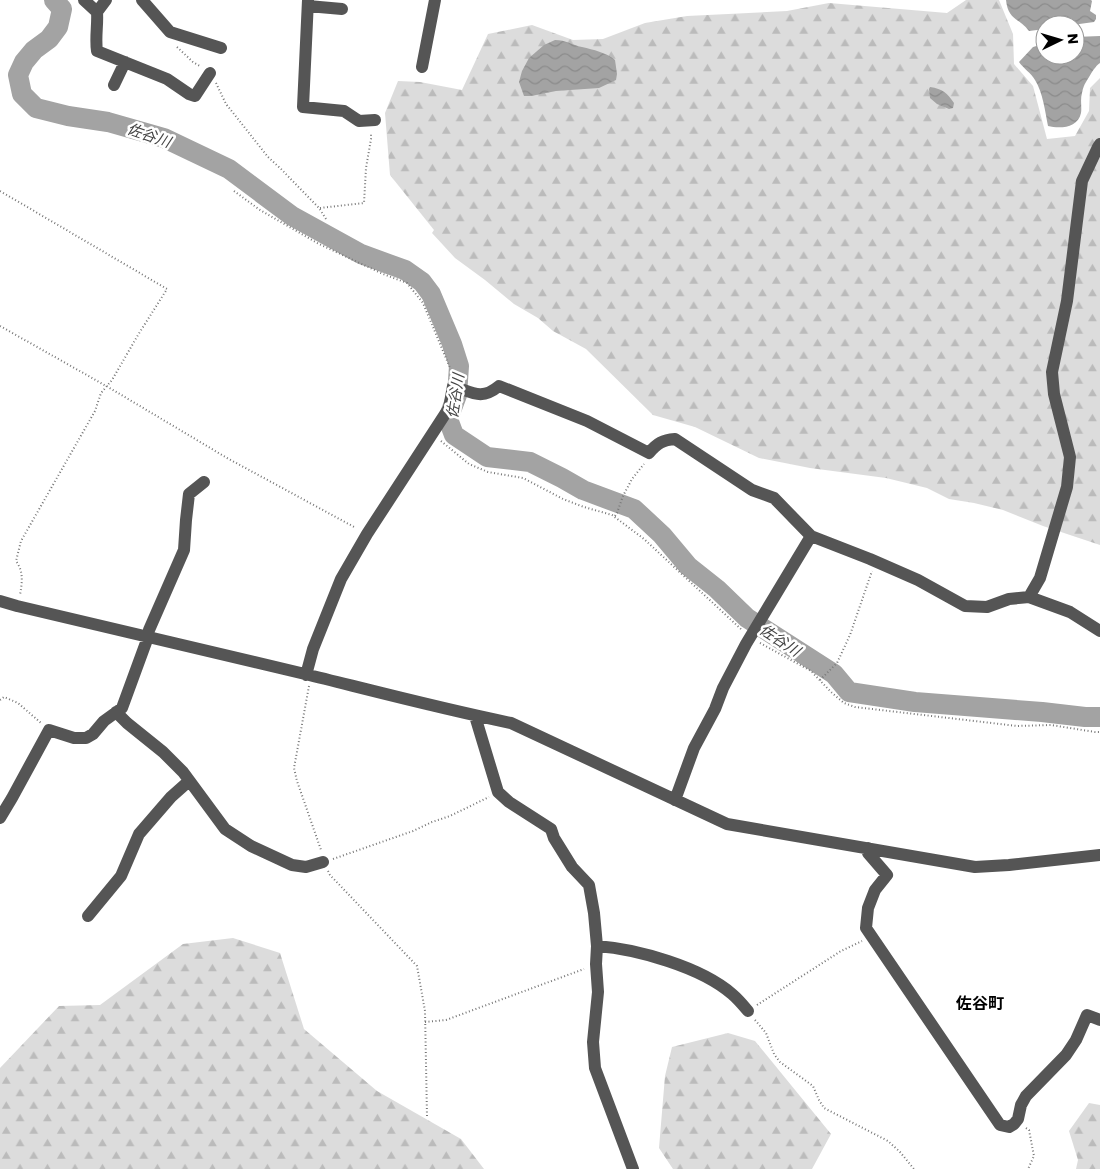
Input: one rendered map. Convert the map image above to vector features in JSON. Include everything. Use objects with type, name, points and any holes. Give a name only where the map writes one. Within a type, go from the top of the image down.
[{"type":"street","points":[[84,0],[97,12],[98,21],[95,41],[97,51],[167,79],[195,96],[210,73]]},
{"type":"street","points":[[97,12],[106,0]]},
{"type":"street","points":[[142,0],[170,32],[221,48]]},
{"type":"street","points":[[422,67],[435,0]]},
{"type":"street","points":[[342,9],[308,3],[303,107],[344,111],[360,121],[372,120]]},
{"type":"street","points":[[114,84],[125,62]]},
{"type":"street","points":[[1028,597],[1040,578],[1067,487],[1070,457],[1054,394],[1052,372],[1067,302],[1082,181],[1100,144]]},
{"type":"street","points":[[308,675],[313,649],[341,579],[367,534],[449,408],[453,386],[480,395],[491,393],[499,386],[587,421],[650,453],[655,446],[666,440],[675,439],[752,490],[774,498],[810,536],[918,580],[965,606],[987,607],[1009,599],[1028,597],[1070,612],[1100,631]]},
{"type":"street","points":[[0,818],[49,730],[74,738],[86,738],[93,734],[104,721],[122,708],[149,630],[184,550],[189,494],[204,482]]},
{"type":"street","points":[[676,800],[694,748],[715,709],[723,688],[746,644],[810,536]]},
{"type":"street","points":[[0,601],[475,716],[511,723],[727,824],[975,867],[1009,866],[1100,855]]},
{"type":"street","points":[[116,712],[163,752],[183,772],[224,828],[251,846],[292,865],[306,867],[323,862]]},
{"type":"street","points":[[475,716],[498,792],[509,802],[551,828],[554,838],[572,867],[589,885],[597,946],[598,992],[593,1042],[595,1068],[633,1169]]},
{"type":"street","points":[[88,916],[121,876],[139,834],[171,797],[189,781]]},
{"type":"street","points":[[868,848],[868,853],[887,875],[875,890],[868,908],[866,928],[1000,1125],[1008,1127],[1018,1119],[1021,1105],[1026,1096],[1066,1055],[1076,1040],[1087,1015],[1100,1020]]},
{"type":"street","points":[[597,946],[645,954],[679,965],[709,979],[731,993],[748,1011]]},
{"type":"path","points":[[170,32],[173,44],[193,62],[210,73],[226,104],[268,157],[319,208],[326,219]]},
{"type":"path","points":[[319,208],[364,203],[372,120]]},
{"type":"path","points":[[0,191],[167,289],[108,387],[101,394],[95,411],[21,541],[16,561],[21,567],[22,582],[17,606]]},
{"type":"path","points":[[234,191],[260,210],[319,244],[407,283],[423,303],[454,377],[453,386]]},
{"type":"path","points":[[0,326],[228,458],[367,534]]},
{"type":"path","points":[[614,517],[632,479],[650,453]]},
{"type":"path","points":[[820,680],[837,663],[850,635],[872,572],[870,559]]},
{"type":"path","points":[[308,675],[294,768],[297,781],[322,852],[323,862],[330,875],[417,966],[425,1011],[427,1116]]},
{"type":"path","points":[[0,700],[4,697],[18,703],[49,730]]},
{"type":"path","points":[[323,862],[413,831],[450,816],[498,792]]},
{"type":"path","points":[[872,936],[841,951],[748,1011],[766,1033],[774,1054],[780,1062],[813,1086],[824,1108],[888,1141],[914,1169]]},
{"type":"path","points":[[425,1022],[446,1020],[596,964]]},
{"type":"path","points":[[1018,1119],[1028,1130],[1032,1144],[1034,1156],[1028,1169]]},
{"type":"green space","points":[[966,0],[999,0],[1013,34],[1014,64],[1033,86],[1047,139],[1075,136],[1089,111],[1090,88],[1100,78],[1100,545],[1003,510],[949,499],[927,488],[886,478],[810,468],[759,458],[695,427],[653,415],[586,349],[553,331],[538,318],[514,304],[455,258],[432,233],[434,230],[390,175],[385,113],[398,81],[420,82],[462,90],[488,34],[532,25],[573,40],[603,39],[645,23],[687,16],[787,11],[829,3],[947,13]]},
{"type":"green space","points":[[233,938],[280,953],[304,1029],[377,1091],[461,1139],[484,1169],[0,1169],[0,1068],[59,1006],[100,1005],[183,944]]},
{"type":"green space","points":[[728,1033],[755,1041],[831,1134],[812,1169],[673,1169],[659,1148],[665,1076],[672,1047]]},
{"type":"green space","points":[[1089,1103],[1100,1105],[1100,1169],[1076,1169],[1078,1160],[1069,1131]]},
{"type":"water","points":[[1006,0],[1091,0],[1090,11],[1096,15],[1096,19],[1094,22],[1085,23],[1085,15],[1035,15],[1035,30],[1029,31],[1012,15],[1007,7]]},
{"type":"water","points":[[1100,36],[1100,63],[1092,72],[1084,87],[1079,118],[1068,126],[1048,126],[1038,85],[1019,62],[1035,46],[1035,65],[1085,65],[1085,37]]},
{"type":"water","points":[[555,40],[595,50],[611,57],[615,60],[616,80],[599,88],[556,91],[524,96],[519,82],[529,58],[544,45]]},
{"type":"water","points":[[930,87],[947,94],[954,103],[953,108],[949,109],[937,104],[930,98]]},
{"type":"waterway","name":"佐谷川","points":[[54,0],[62,9],[58,27],[49,39],[34,50],[24,62],[18,75],[22,94],[36,108],[68,116],[108,122],[164,138],[229,169],[292,216],[361,254],[405,270],[422,282],[431,294],[459,366],[457,395],[448,419],[454,435],[487,457],[530,462],[583,490],[634,509],[662,535],[688,566],[717,589],[747,618],[834,674],[849,692],[915,702],[1100,717]]},
{"type":"district","name":"佐谷町","points":[[980,1003]]}]
